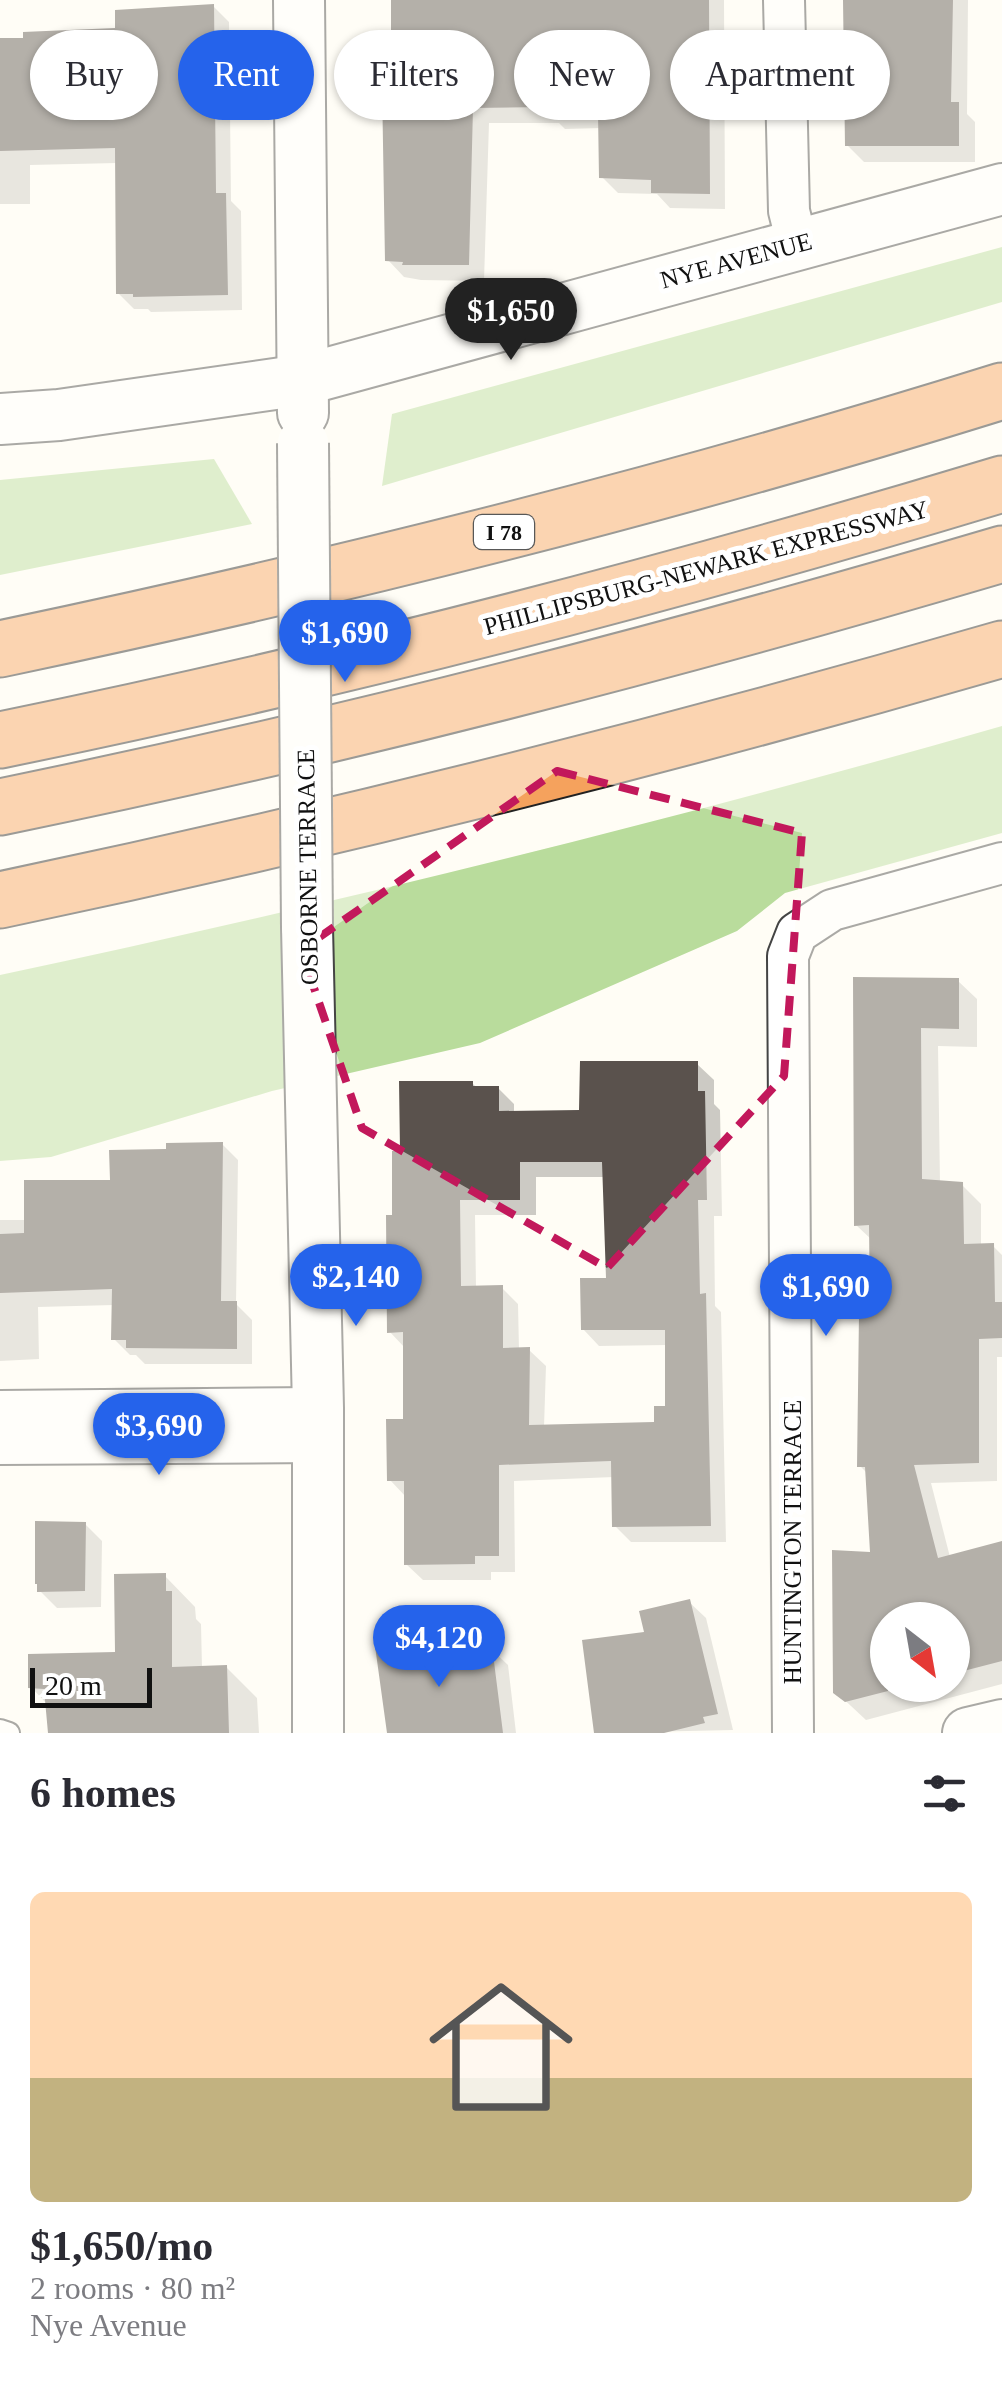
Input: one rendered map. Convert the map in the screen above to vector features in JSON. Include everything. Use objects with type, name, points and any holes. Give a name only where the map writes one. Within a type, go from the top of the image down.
[{"type":"highway","name":"I 78","points":[[0,648],[197,606],[506,531],[1002,391]]},
{"type":"highway","name":"PHILLIPSBURG-NEWARK EXPRESSWAY","points":[[0,740],[357,661],[641,588],[1002,484]]},
{"type":"highway","points":[[0,808],[480,700],[1002,554]]},
{"type":"highway","points":[[0,900],[237,849],[634,752],[1002,648]]},
{"type":"street","name":"OSBORNE TERRACE","points":[[299,0],[307,927],[318,1425],[318,1733]]},
{"type":"street","points":[[784,0],[789,212],[797,243]]},
{"type":"street","name":"NYE AVENUE","points":[[0,419],[60,415],[302,380],[1002,189]]},
{"type":"street","name":"HUNTINGTON TERRACE","points":[[793,1733],[788,956],[797,933],[832,910],[1002,863]]},
{"type":"street","points":[[0,1411],[318,1425]]},
{"type":"street","points":[[0,1444],[318,1425]]},
{"type":"street","points":[[968,1733],[1002,1725]]},
{"type":"lane","points":[[0,1730],[9,1733]]},
{"type":"highlighted area","points":[[557,771],[802,833],[784,1076],[607,1268],[362,1128],[301,950]]},
{"type":"green space","points":[[1002,247],[1002,302],[382,486],[392,414]]},
{"type":"green space","points":[[214,459],[252,524],[0,575],[0,480]]},
{"type":"green space","points":[[1002,726],[1002,833],[785,893],[737,931],[480,1043],[272,1091],[51,1157],[0,1161],[0,975],[503,859]]},
{"type":"building","points":[[391,0],[709,0],[709,30],[670,30],[670,120],[710,120],[710,194],[651,193],[651,180],[599,178],[598,120],[650,120],[650,30],[514,30],[514,107],[494,108],[494,30],[391,30]]},
{"type":"building","points":[[843,0],[953,0],[951,102],[959,102],[959,146],[845,146],[845,120],[890,120],[890,30],[843,30]]},
{"type":"building","points":[[214,4],[214,30],[178,30],[178,120],[215,120],[216,193],[226,193],[228,295],[116,294],[115,148],[0,151],[0,38],[23,38],[23,32],[30,32],[30,120],[158,120],[158,30],[69,30],[115,28],[115,10]]},
{"type":"building","points":[[383,120],[473,120],[469,265],[402,265],[403,262],[385,261]]},
{"type":"building","points":[[853,977],[959,978],[959,1029],[921,1028],[922,1179],[963,1182],[964,1244],[994,1243],[995,1302],[1002,1302],[1002,1338],[979,1339],[979,1463],[914,1465],[938,1558],[1002,1541],[1002,1661],[970,1669],[970,1602],[870,1602],[870,1696],[845,1702],[833,1693],[832,1550],[870,1552],[865,1467],[857,1467],[859,1313],[870,1313],[869,1225],[854,1226]]},
{"type":"building","points":[[580,1061],[698,1061],[698,1091],[705,1091],[707,1200],[698,1200],[700,1294],[706,1293],[711,1526],[612,1527],[611,1461],[499,1465],[499,1556],[475,1556],[475,1564],[404,1565],[404,1481],[387,1481],[386,1419],[403,1419],[403,1332],[387,1333],[386,1215],[392,1215],[392,1151],[400,1151],[399,1081],[473,1081],[473,1086],[499,1086],[499,1111],[579,1110]],"holes":[[[520,1162],[602,1162],[606,1278],[580,1278],[581,1330],[665,1330],[665,1406],[654,1406],[654,1422],[529,1425],[530,1347],[503,1348],[503,1285],[461,1286],[460,1200],[520,1200]]]},
{"type":"building","points":[[223,1142],[221,1301],[237,1301],[237,1349],[126,1348],[126,1340],[111,1340],[112,1289],[0,1293],[0,1234],[24,1233],[24,1180],[110,1180],[109,1150]]},
{"type":"building","points":[[35,1521],[86,1522],[85,1591],[37,1592]]},
{"type":"building","points":[[166,1573],[166,1591],[172,1591],[172,1667],[227,1665],[229,1733],[48,1733],[44,1689],[28,1688],[28,1654],[115,1652],[114,1574]]},
{"type":"building","points":[[690,1599],[718,1714],[703,1717],[705,1723],[664,1733],[594,1733],[582,1640],[644,1632],[639,1611]]},
{"type":"building","points":[[420,1640],[422,1655],[492,1646],[503,1733],[387,1733],[375,1646]]}]
